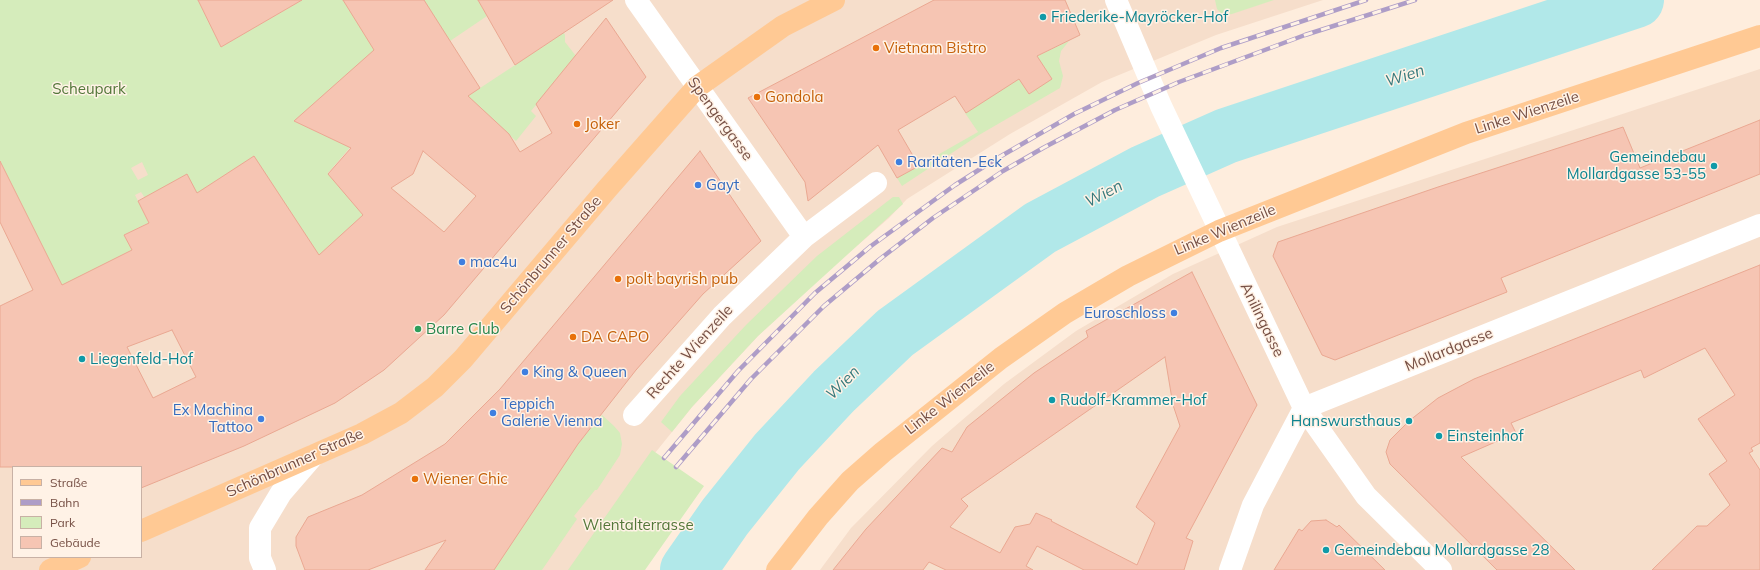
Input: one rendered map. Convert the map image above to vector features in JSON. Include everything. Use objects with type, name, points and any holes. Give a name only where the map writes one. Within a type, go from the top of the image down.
[{"type":"main road","name":"Schönbrunner Straße","points":[[142,531],[362,434],[401,413],[435,387],[463,359],[607,189],[697,87],[783,26],[834,0]]},
{"type":"main road","name":"Linke Wienzeile","points":[[777,570],[818,517],[850,481],[889,447],[1001,358],[1065,313],[1128,276],[1219,231],[1466,133],[1760,36]]},
{"type":"main road","points":[[50,570],[78,558]]},
{"type":"street","name":"Spengergasse","points":[[636,0],[804,237]]},
{"type":"street","name":"Anilingasse","points":[[1116,0],[1140,59],[1203,198],[1304,408],[1366,496],[1441,570]]},
{"type":"street","name":"Rechte Wienzeile","points":[[634,415],[722,316],[804,237],[876,182]]},
{"type":"street","name":"Mollardgasse","points":[[1304,408],[1760,225]]},
{"type":"street","points":[[1230,570],[1253,505],[1304,408]]},
{"type":"street","points":[[265,570],[260,558],[260,528],[281,493],[313,456]]},
{"type":"shaded area","points":[[0,0],[1323,0],[1216,35],[1102,82],[1010,134],[907,199],[889,218],[828,271],[758,336],[692,407],[647,463],[570,570],[0,570]]},
{"type":"shaded area","points":[[1760,69],[1760,570],[820,570],[851,528],[932,446],[1004,384],[1076,331],[1173,274],[1277,227]]},
{"type":"green space","name":"Scheupark","points":[[0,0],[198,0],[221,47],[299,2],[298,0],[390,0],[405,23],[294,121],[323,135],[420,49],[426,59],[328,173],[363,215],[319,255],[254,156],[214,182],[226,246],[187,175],[145,198],[141,192],[135,195],[157,239],[154,240],[146,224],[124,235],[132,250],[61,286],[0,161]],"holes":[[[142,162],[148,175],[138,180],[131,168]]]},
{"type":"green space","points":[[424,0],[478,0],[487,16],[450,41]]},
{"type":"green space","points":[[1215,0],[1274,0],[1232,14],[1223,15],[1217,9]]},
{"type":"green space","points":[[562,30],[565,35],[565,42],[576,56],[541,110],[536,105],[531,111],[536,116],[516,141],[468,96],[550,42]]},
{"type":"green space","points":[[1069,41],[1061,51],[1059,61],[1063,76],[1060,88],[979,135],[902,186],[897,178],[978,132],[965,113],[990,97],[963,55],[1052,79],[1037,56]]},
{"type":"green space","points":[[893,197],[899,197],[903,204],[758,336],[692,407],[672,432],[661,422],[680,396],[746,325],[817,256]]},
{"type":"green space","points":[[602,415],[620,433],[622,444],[620,455],[597,490],[595,490],[574,516],[577,519],[542,570],[494,570],[578,444]]},
{"type":"green space","name":"Wientalterrasse","points":[[652,450],[704,486],[645,570],[568,570]]},
{"type":"building","points":[[198,0],[302,0],[221,47]]},
{"type":"building","points":[[343,0],[424,0],[480,88],[468,96],[509,134],[520,152],[552,133],[536,104],[606,18],[646,77],[444,315],[384,370],[335,403],[244,446],[142,488],[142,466],[0,467],[0,306],[33,290],[0,222],[0,161],[62,285],[132,250],[124,235],[149,223],[138,201],[187,174],[197,193],[254,156],[319,255],[363,215],[328,174],[351,148],[294,121],[374,50]],"holes":[[[423,151],[476,196],[444,232],[391,188],[413,174]],[[172,330],[196,377],[153,398],[127,347]]]},
{"type":"building","points":[[478,0],[613,0],[515,65]]},
{"type":"building","points":[[934,0],[1065,0],[1080,35],[1037,56],[1052,79],[1029,94],[1019,79],[966,113],[955,96],[898,130],[919,166],[897,178],[878,145],[808,201],[805,182],[748,98]]},
{"type":"building","points":[[1760,120],[1760,174],[1501,278],[1507,292],[1335,360],[1322,355],[1273,256],[1278,242],[1438,187],[1623,127],[1640,168]]},
{"type":"building","points":[[700,151],[761,241],[703,294],[636,370],[578,444],[494,570],[425,570],[446,540],[368,570],[305,570],[296,546],[296,537],[308,517],[362,495],[445,444],[500,389]]},
{"type":"building","points":[[1760,265],[1760,443],[1751,448],[1753,451],[1749,453],[1760,470],[1760,570],[1652,570],[1697,526],[1707,526],[1730,505],[1709,474],[1727,461],[1698,419],[1735,395],[1705,348],[1644,378],[1641,370],[1511,423],[1516,433],[1461,457],[1575,570],[1497,570],[1390,464],[1386,452],[1390,440],[1409,421],[1438,398],[1474,379]]},
{"type":"building","points":[[1192,272],[1257,405],[1186,538],[1193,541],[1184,570],[1084,570],[1037,546],[1026,566],[1033,570],[946,570],[929,562],[923,570],[833,570],[866,529],[942,448],[952,452],[967,427],[1034,373],[1088,337],[1086,331]],"holes":[[[1165,357],[1173,405],[1180,426],[1136,507],[1155,523],[1137,565],[1036,513],[1030,524],[1015,527],[1000,553],[950,527],[968,506],[961,499]]]},
{"type":"building","name":"Gemeindebau Mollardgasse 28","points":[[1326,520],[1337,527],[1339,525],[1385,570],[1274,570],[1299,529],[1302,531],[1311,521]]},
{"type":"waterway","name":"Wien","points":[[688,570],[725,517],[777,452],[834,391],[895,333],[1040,228],[1145,172],[1226,136],[1636,0]]},
{"type":"railway","points":[[664,458],[738,371],[815,293],[871,246],[955,185],[996,159],[1074,114],[1138,83],[1221,48],[1366,0]]},
{"type":"railway","points":[[676,467],[751,379],[824,306],[880,259],[933,218],[1003,171],[1115,110],[1179,82],[1305,35],[1415,0]]},
{"type":"place","name":"Friederike-Mayröcker-Hof","points":[[1043,17]]},
{"type":"place","name":"Vietnam Bistro","points":[[876,48]]},
{"type":"place","name":"Gondola","points":[[757,97]]},
{"type":"place","name":"Joker","points":[[577,124]]},
{"type":"place","name":"Raritäten-Eck","points":[[899,162]]},
{"type":"place","name":"Gemeindebau Mollardgasse 53-55","points":[[1714,166]]},
{"type":"place","name":"Gayt","points":[[698,185]]},
{"type":"place","name":"mac4u","points":[[462,262]]},
{"type":"place","name":"polt bayrish pub","points":[[618,279]]},
{"type":"place","name":"Euroschloss","points":[[1174,313]]},
{"type":"place","name":"Barre Club","points":[[418,329]]},
{"type":"place","name":"DA CAPO","points":[[573,337]]},
{"type":"place","name":"Liegenfeld-Hof","points":[[82,359]]},
{"type":"place","name":"King & Queen","points":[[525,372]]},
{"type":"place","name":"Rudolf-Krammer-Hof","points":[[1052,400]]},
{"type":"place","name":"Teppich Galerie Vienna","points":[[493,413]]},
{"type":"place","name":"Ex Machina Tattoo","points":[[261,419]]},
{"type":"place","name":"Hanswursthaus","points":[[1409,421]]},
{"type":"place","name":"Einsteinhof","points":[[1439,436]]},
{"type":"place","name":"Wiener Chic","points":[[415,479]]},
{"type":"place","name":"Gemeindebau Mollardgasse 28","points":[[1326,550]]}]
